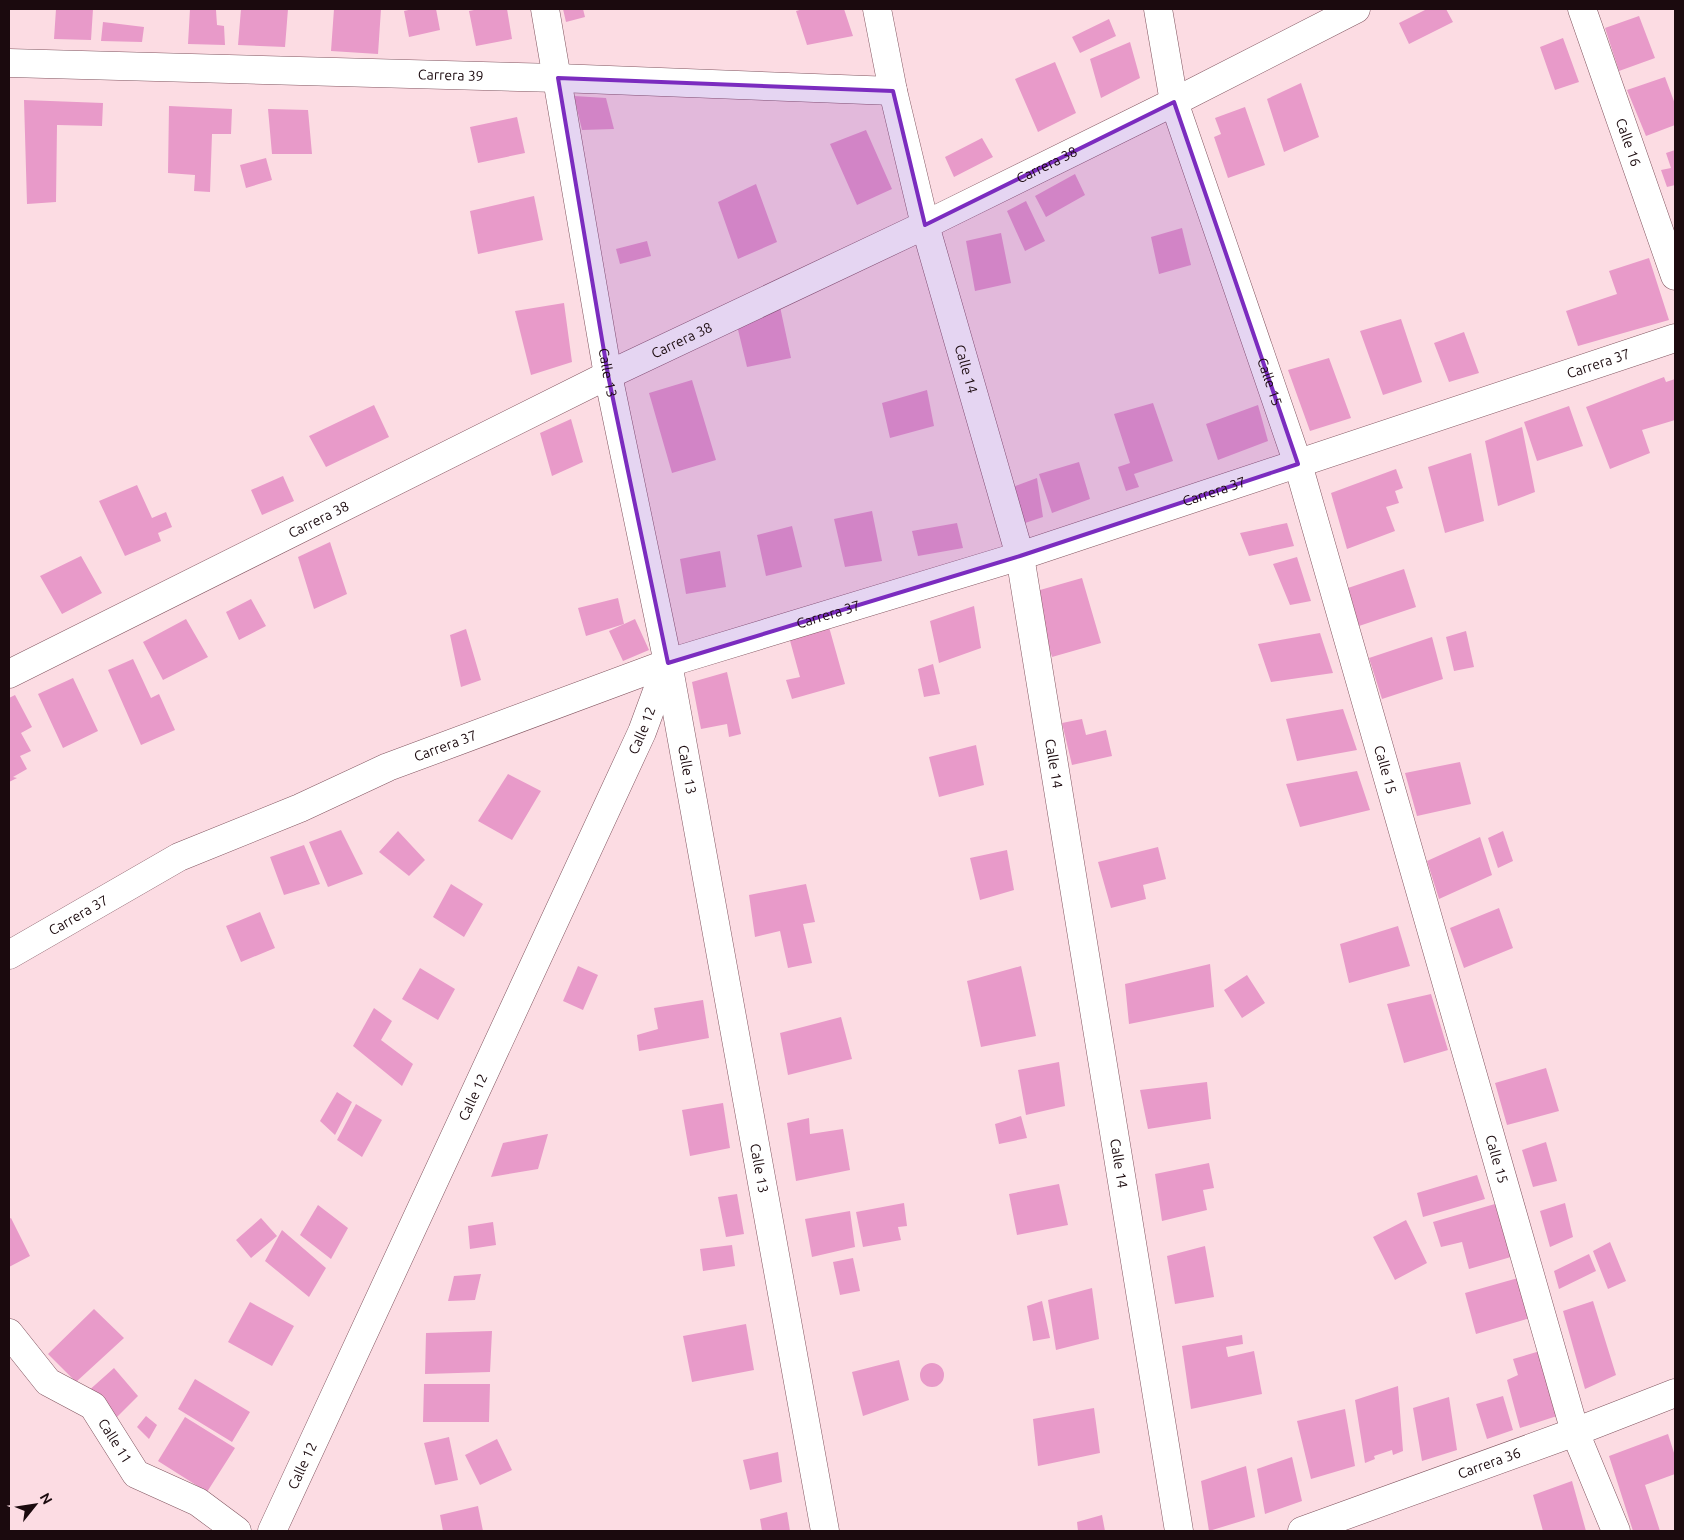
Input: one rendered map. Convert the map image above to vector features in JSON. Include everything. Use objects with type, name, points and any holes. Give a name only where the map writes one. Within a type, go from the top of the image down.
[{"type":"street","name":"Calle 13","points":[[545,9],[608,375],[668,663],[825,1531]]},
{"type":"street","name":"Calle 14","points":[[877,9],[893,91],[925,225],[1020,556],[1179,1531]]},
{"type":"street","name":"Calle 15","points":[[1158,9],[1174,102],[1298,464],[1575,1432],[1616,1531]]},
{"type":"street","name":"Carrera 38","points":[[9,674],[608,375],[925,225],[1174,102],[1356,9]]},
{"type":"street","name":"Calle 16","points":[[1582,9],[1675,276]]},
{"type":"street","name":"Carrera 39","points":[[9,63],[558,78],[893,91]]},
{"type":"street","name":"Carrera 37","points":[[9,955],[179,857],[300,808],[388,767],[668,663],[1020,556],[1675,338]]},
{"type":"street","name":"Calle 12","points":[[272,1531],[642,732],[668,663]]},
{"type":"street","name":"Calle 11","points":[[9,1333],[48,1382],[93,1406],[136,1474],[198,1502],[237,1531]]},
{"type":"street","name":"Carrera 36","points":[[1302,1531],[1575,1432],[1675,1393]]},
{"type":"highlighted area","points":[[558,78],[893,91],[925,225],[1174,102],[1298,464],[1020,556],[668,663],[608,375]]},
{"type":"building","points":[[56,9],[93,9],[91,40],[54,39]]},
{"type":"building","points":[[190,9],[216,10],[217,25],[224,26],[225,45],[188,44]]},
{"type":"building","points":[[241,9],[288,9],[285,47],[238,45]]},
{"type":"building","points":[[334,9],[381,9],[378,54],[331,51]]},
{"type":"building","points":[[436,9],[440,30],[409,37],[404,11]]},
{"type":"building","points":[[507,9],[512,39],[476,46],[469,11]]},
{"type":"building","points":[[563,9],[583,9],[585,17],[566,22]]},
{"type":"building","points":[[803,9],[844,9],[853,36],[807,45],[796,11]]},
{"type":"building","points":[[1427,9],[1446,9],[1453,22],[1409,44],[1399,23]]},
{"type":"building","points":[[1639,16],[1655,58],[1619,71],[1605,28]]},
{"type":"building","points":[[1109,19],[1116,36],[1080,53],[1072,37]]},
{"type":"building","points":[[103,22],[144,27],[142,42],[101,41]]},
{"type":"building","points":[[1563,38],[1579,82],[1555,90],[1540,47]]},
{"type":"building","points":[[1130,42],[1140,78],[1101,98],[1090,59]]},
{"type":"building","points":[[1055,62],[1076,113],[1038,132],[1015,79]]},
{"type":"building","points":[[1665,77],[1675,104],[1675,125],[1646,136],[1627,90]]},
{"type":"building","points":[[1301,83],[1319,137],[1284,152],[1267,99]]},
{"type":"building","points":[[574,96],[606,98],[614,129],[582,130]]},
{"type":"building","points":[[24,100],[103,103],[102,126],[57,125],[56,202],[27,204]]},
{"type":"building","points":[[169,106],[232,109],[231,134],[212,134],[210,192],[194,191],[195,175],[168,173]]},
{"type":"building","points":[[1245,107],[1265,165],[1228,178],[1214,137],[1221,134],[1215,118]]},
{"type":"building","points":[[268,109],[308,110],[312,154],[272,154]]},
{"type":"building","points":[[517,117],[525,153],[478,163],[470,127]]},
{"type":"building","points":[[866,130],[892,189],[857,205],[830,144]]},
{"type":"building","points":[[982,138],[993,157],[954,177],[945,157]]},
{"type":"building","points":[[1675,150],[1675,185],[1667,187],[1661,170],[1671,168],[1666,153]]},
{"type":"building","points":[[266,158],[272,180],[246,188],[240,165]]},
{"type":"building","points":[[1075,174],[1085,195],[1046,217],[1035,196]]},
{"type":"building","points":[[756,184],[777,242],[738,259],[718,202]]},
{"type":"building","points":[[534,196],[543,240],[478,254],[470,211]]},
{"type":"building","points":[[1026,201],[1045,241],[1025,251],[1007,211]]},
{"type":"building","points":[[1182,228],[1191,265],[1159,274],[1151,237]]},
{"type":"building","points":[[1001,233],[1011,283],[975,291],[966,241]]},
{"type":"building","points":[[647,241],[651,256],[620,264],[616,249]]},
{"type":"building","points":[[1649,258],[1669,320],[1578,346],[1566,311],[1617,294],[1609,271]]},
{"type":"building","points":[[779,302],[791,358],[747,367],[734,313]]},
{"type":"building","points":[[564,303],[572,362],[531,375],[515,311]]},
{"type":"building","points":[[1401,319],[1422,382],[1383,395],[1360,331]]},
{"type":"building","points":[[1464,332],[1479,373],[1449,382],[1434,343]]},
{"type":"building","points":[[1329,358],[1351,418],[1310,431],[1288,370]]},
{"type":"building","points":[[1664,377],[1666,382],[1675,379],[1675,420],[1642,430],[1650,453],[1610,469],[1586,407]]},
{"type":"building","points":[[692,380],[716,460],[672,473],[649,393]]},
{"type":"building","points":[[927,390],[934,426],[890,438],[882,403]]},
{"type":"building","points":[[1153,403],[1173,461],[1134,474],[1139,487],[1126,491],[1118,467],[1130,463],[1114,414]]},
{"type":"building","points":[[374,405],[389,437],[326,467],[309,436]]},
{"type":"building","points":[[1258,405],[1268,441],[1218,460],[1206,424]]},
{"type":"building","points":[[1569,406],[1583,446],[1537,461],[1524,422]]},
{"type":"building","points":[[571,419],[583,462],[552,476],[540,433]]},
{"type":"building","points":[[1522,427],[1535,492],[1498,506],[1485,441]]},
{"type":"building","points":[[1471,453],[1484,521],[1445,533],[1428,467]]},
{"type":"building","points":[[1079,462],[1090,499],[1052,513],[1039,474]]},
{"type":"building","points":[[1396,469],[1403,488],[1395,491],[1399,503],[1386,507],[1395,531],[1347,549],[1331,493]]},
{"type":"building","points":[[283,476],[294,501],[262,515],[251,490]]},
{"type":"building","points":[[1037,478],[1043,517],[1016,526],[1010,488]]},
{"type":"building","points":[[137,485],[152,518],[166,512],[172,527],[158,533],[161,541],[125,556],[99,501]]},
{"type":"building","points":[[872,511],[882,561],[845,567],[834,519]]},
{"type":"building","points":[[957,523],[963,548],[918,556],[912,531]]},
{"type":"building","points":[[1287,523],[1294,546],[1249,556],[1240,533]]},
{"type":"building","points":[[792,526],[802,567],[766,576],[757,535]]},
{"type":"building","points":[[330,542],[347,594],[314,609],[298,557]]},
{"type":"building","points":[[720,551],[726,587],[686,594],[680,559]]},
{"type":"building","points":[[81,556],[102,593],[62,614],[40,576]]},
{"type":"building","points":[[1297,557],[1311,601],[1290,605],[1273,564]]},
{"type":"building","points":[[1404,569],[1416,607],[1356,627],[1345,589]]},
{"type":"building","points":[[1082,578],[1101,643],[1052,657],[1033,592]]},
{"type":"building","points":[[618,598],[624,624],[586,636],[578,608]]},
{"type":"building","points":[[251,599],[266,626],[239,640],[226,612]]},
{"type":"building","points":[[974,606],[981,648],[939,663],[930,621]]},
{"type":"building","points":[[186,619],[208,657],[163,680],[143,642]]},
{"type":"building","points":[[635,619],[649,650],[623,661],[609,631]]},
{"type":"building","points":[[829,627],[845,684],[792,699],[786,680],[800,677],[789,637]]},
{"type":"building","points":[[466,629],[481,680],[461,687],[450,635]]},
{"type":"building","points":[[1466,631],[1474,667],[1454,671],[1446,637]]},
{"type":"building","points":[[1320,633],[1333,673],[1271,682],[1258,644]]},
{"type":"building","points":[[1432,637],[1443,679],[1382,699],[1369,658]]},
{"type":"building","points":[[133,659],[151,698],[159,694],[175,730],[141,745],[108,670]]},
{"type":"building","points":[[933,664],[940,694],[924,697],[918,669]]},
{"type":"building","points":[[727,672],[741,734],[729,737],[727,724],[701,729],[692,682]]},
{"type":"building","points":[[73,678],[98,731],[63,748],[38,694]]},
{"type":"building","points":[[15,695],[32,727],[21,733],[31,751],[20,756],[27,769],[13,777],[17,778],[9,782],[9,698]]},
{"type":"building","points":[[1343,709],[1357,750],[1297,761],[1286,719]]},
{"type":"building","points":[[1082,719],[1086,735],[1106,730],[1112,756],[1072,765],[1062,723]]},
{"type":"building","points":[[976,745],[984,785],[939,797],[929,757]]},
{"type":"building","points":[[1460,762],[1471,804],[1417,816],[1405,773]]},
{"type":"building","points":[[1357,771],[1370,810],[1300,827],[1286,784]]},
{"type":"building","points":[[508,774],[541,791],[512,840],[478,821]]},
{"type":"building","points":[[341,830],[363,874],[328,887],[309,842]]},
{"type":"building","points":[[398,831],[425,860],[409,876],[379,852]]},
{"type":"building","points":[[1503,831],[1513,861],[1498,868],[1488,838]]},
{"type":"building","points":[[1480,837],[1492,875],[1439,899],[1427,861]]},
{"type":"building","points":[[304,845],[320,884],[284,895],[270,857]]},
{"type":"building","points":[[1158,847],[1166,879],[1143,885],[1146,899],[1111,908],[1098,862]]},
{"type":"building","points":[[1007,850],[1014,890],[980,900],[970,858]]},
{"type":"building","points":[[451,884],[483,904],[464,937],[433,917]]},
{"type":"building","points":[[806,884],[815,922],[803,924],[812,963],[788,968],[780,931],[755,937],[749,895]]},
{"type":"building","points":[[1499,908],[1513,948],[1464,968],[1450,928]]},
{"type":"building","points":[[260,912],[275,948],[241,962],[226,926]]},
{"type":"building","points":[[1398,926],[1410,966],[1349,983],[1340,944]]},
{"type":"building","points":[[1210,964],[1214,1007],[1129,1024],[1125,984]]},
{"type":"building","points":[[578,966],[598,975],[583,1010],[563,1001]]},
{"type":"building","points":[[1021,966],[1036,1036],[981,1047],[967,981]]},
{"type":"building","points":[[420,968],[455,989],[438,1020],[402,999]]},
{"type":"building","points":[[1247,975],[1265,1003],[1242,1018],[1224,990]]},
{"type":"building","points":[[1431,994],[1448,1050],[1404,1063],[1387,1004]]},
{"type":"building","points":[[703,1000],[709,1038],[639,1051],[637,1035],[658,1029],[654,1008]]},
{"type":"building","points":[[374,1008],[392,1021],[381,1040],[413,1064],[402,1086],[353,1046]]},
{"type":"building","points":[[841,1017],[852,1059],[788,1075],[780,1033]]},
{"type":"building","points":[[1059,1062],[1065,1106],[1026,1115],[1018,1070]]},
{"type":"building","points":[[1546,1068],[1559,1111],[1507,1125],[1495,1083]]},
{"type":"building","points":[[1207,1082],[1211,1119],[1148,1129],[1140,1090]]},
{"type":"building","points":[[337,1092],[352,1102],[335,1135],[320,1121]]},
{"type":"building","points":[[723,1103],[730,1148],[690,1156],[682,1110]]},
{"type":"building","points":[[356,1104],[382,1120],[362,1157],[337,1140]]},
{"type":"building","points":[[1021,1116],[1027,1138],[999,1144],[995,1124]]},
{"type":"building","points":[[809,1118],[810,1134],[843,1129],[850,1170],[796,1181],[787,1123]]},
{"type":"building","points":[[548,1134],[538,1169],[491,1177],[503,1143]]},
{"type":"building","points":[[1546,1142],[1557,1181],[1533,1187],[1522,1150]]},
{"type":"building","points":[[1209,1163],[1214,1188],[1203,1190],[1207,1210],[1162,1221],[1155,1174]]},
{"type":"building","points":[[1477,1175],[1485,1199],[1423,1217],[1417,1193]]},
{"type":"building","points":[[1059,1184],[1068,1225],[1017,1235],[1009,1194]]},
{"type":"building","points":[[737,1194],[744,1234],[726,1237],[718,1197]]},
{"type":"building","points":[[904,1203],[907,1226],[898,1227],[901,1240],[863,1247],[856,1212]]},
{"type":"building","points":[[1565,1203],[1573,1237],[1550,1247],[1540,1211]]},
{"type":"building","points":[[1495,1204],[1511,1257],[1469,1269],[1462,1242],[1441,1247],[1433,1222]]},
{"type":"building","points":[[318,1205],[348,1228],[331,1259],[300,1235]]},
{"type":"building","points":[[850,1211],[855,1247],[812,1257],[805,1219]]},
{"type":"building","points":[[11,1218],[30,1256],[9,1267],[9,1219]]},
{"type":"building","points":[[261,1218],[277,1236],[251,1258],[236,1240]]},
{"type":"building","points":[[1406,1220],[1427,1263],[1395,1280],[1373,1237]]},
{"type":"building","points":[[493,1222],[496,1245],[470,1249],[468,1226]]},
{"type":"building","points":[[282,1230],[326,1268],[309,1297],[265,1261]]},
{"type":"building","points":[[1610,1242],[1626,1281],[1608,1289],[1593,1251]]},
{"type":"building","points":[[732,1245],[735,1266],[703,1271],[700,1249]]},
{"type":"building","points":[[1205,1246],[1214,1297],[1175,1304],[1167,1256]]},
{"type":"building","points":[[1589,1254],[1596,1271],[1559,1289],[1554,1271]]},
{"type":"building","points":[[853,1258],[860,1291],[840,1295],[833,1262]]},
{"type":"building","points":[[481,1274],[475,1300],[448,1301],[454,1276]]},
{"type":"building","points":[[1518,1278],[1530,1318],[1476,1334],[1465,1293]]},
{"type":"building","points":[[1092,1288],[1099,1339],[1056,1350],[1048,1300]]},
{"type":"building","points":[[1042,1301],[1050,1338],[1033,1341],[1027,1306]]},
{"type":"building","points":[[1593,1301],[1616,1375],[1585,1389],[1563,1311]]},
{"type":"building","points":[[250,1302],[294,1326],[272,1366],[228,1342]]},
{"type":"building","points":[[94,1309],[124,1338],[76,1382],[48,1354]]},
{"type":"building","points":[[746,1324],[754,1370],[692,1382],[683,1336]]},
{"type":"building","points":[[492,1331],[490,1372],[425,1374],[426,1333]]},
{"type":"building","points":[[1242,1335],[1243,1344],[1226,1347],[1228,1357],[1254,1351],[1262,1394],[1191,1409],[1182,1346]]},
{"type":"building","points":[[1540,1351],[1560,1415],[1520,1428],[1507,1380],[1518,1375],[1513,1359]]},
{"type":"building","points":[[899,1360],[909,1400],[863,1416],[852,1372]]},
{"type":"building","points":[[927,1363],[937,1363],[944,1370],[944,1380],[937,1387],[927,1387],[920,1380],[920,1370]]},
{"type":"building","points":[[114,1368],[138,1396],[114,1420],[86,1393]]},
{"type":"building","points":[[195,1379],[250,1412],[232,1442],[178,1409]]},
{"type":"building","points":[[424,1384],[490,1384],[489,1422],[423,1422]]},
{"type":"building","points":[[1398,1386],[1403,1451],[1393,1455],[1392,1450],[1374,1456],[1375,1459],[1365,1463],[1355,1400]]},
{"type":"building","points":[[1503,1396],[1513,1430],[1487,1439],[1476,1404]]},
{"type":"building","points":[[1449,1397],[1457,1450],[1422,1461],[1413,1408]]},
{"type":"building","points":[[1094,1408],[1100,1453],[1038,1466],[1033,1419]]},
{"type":"building","points":[[1345,1409],[1355,1466],[1311,1479],[1297,1421]]},
{"type":"building","points":[[146,1416],[157,1425],[149,1439],[137,1427]]},
{"type":"building","points":[[185,1417],[235,1448],[207,1492],[158,1461]]},
{"type":"building","points":[[1668,1434],[1675,1456],[1675,1474],[1645,1485],[1660,1531],[1633,1531],[1609,1456]]},
{"type":"building","points":[[449,1437],[458,1480],[435,1485],[424,1443]]},
{"type":"building","points":[[497,1439],[512,1470],[480,1485],[465,1455]]},
{"type":"building","points":[[778,1452],[782,1482],[750,1490],[743,1460]]},
{"type":"building","points":[[1292,1457],[1302,1501],[1265,1514],[1257,1469]]},
{"type":"building","points":[[1246,1466],[1255,1517],[1209,1531],[1201,1481]]},
{"type":"building","points":[[1572,1481],[1586,1531],[1543,1531],[1533,1495]]},
{"type":"building","points":[[478,1506],[483,1531],[443,1531],[440,1515]]},
{"type":"building","points":[[787,1512],[790,1531],[762,1531],[760,1519]]},
{"type":"building","points":[[1102,1515],[1105,1531],[1078,1531],[1077,1522]]}]
